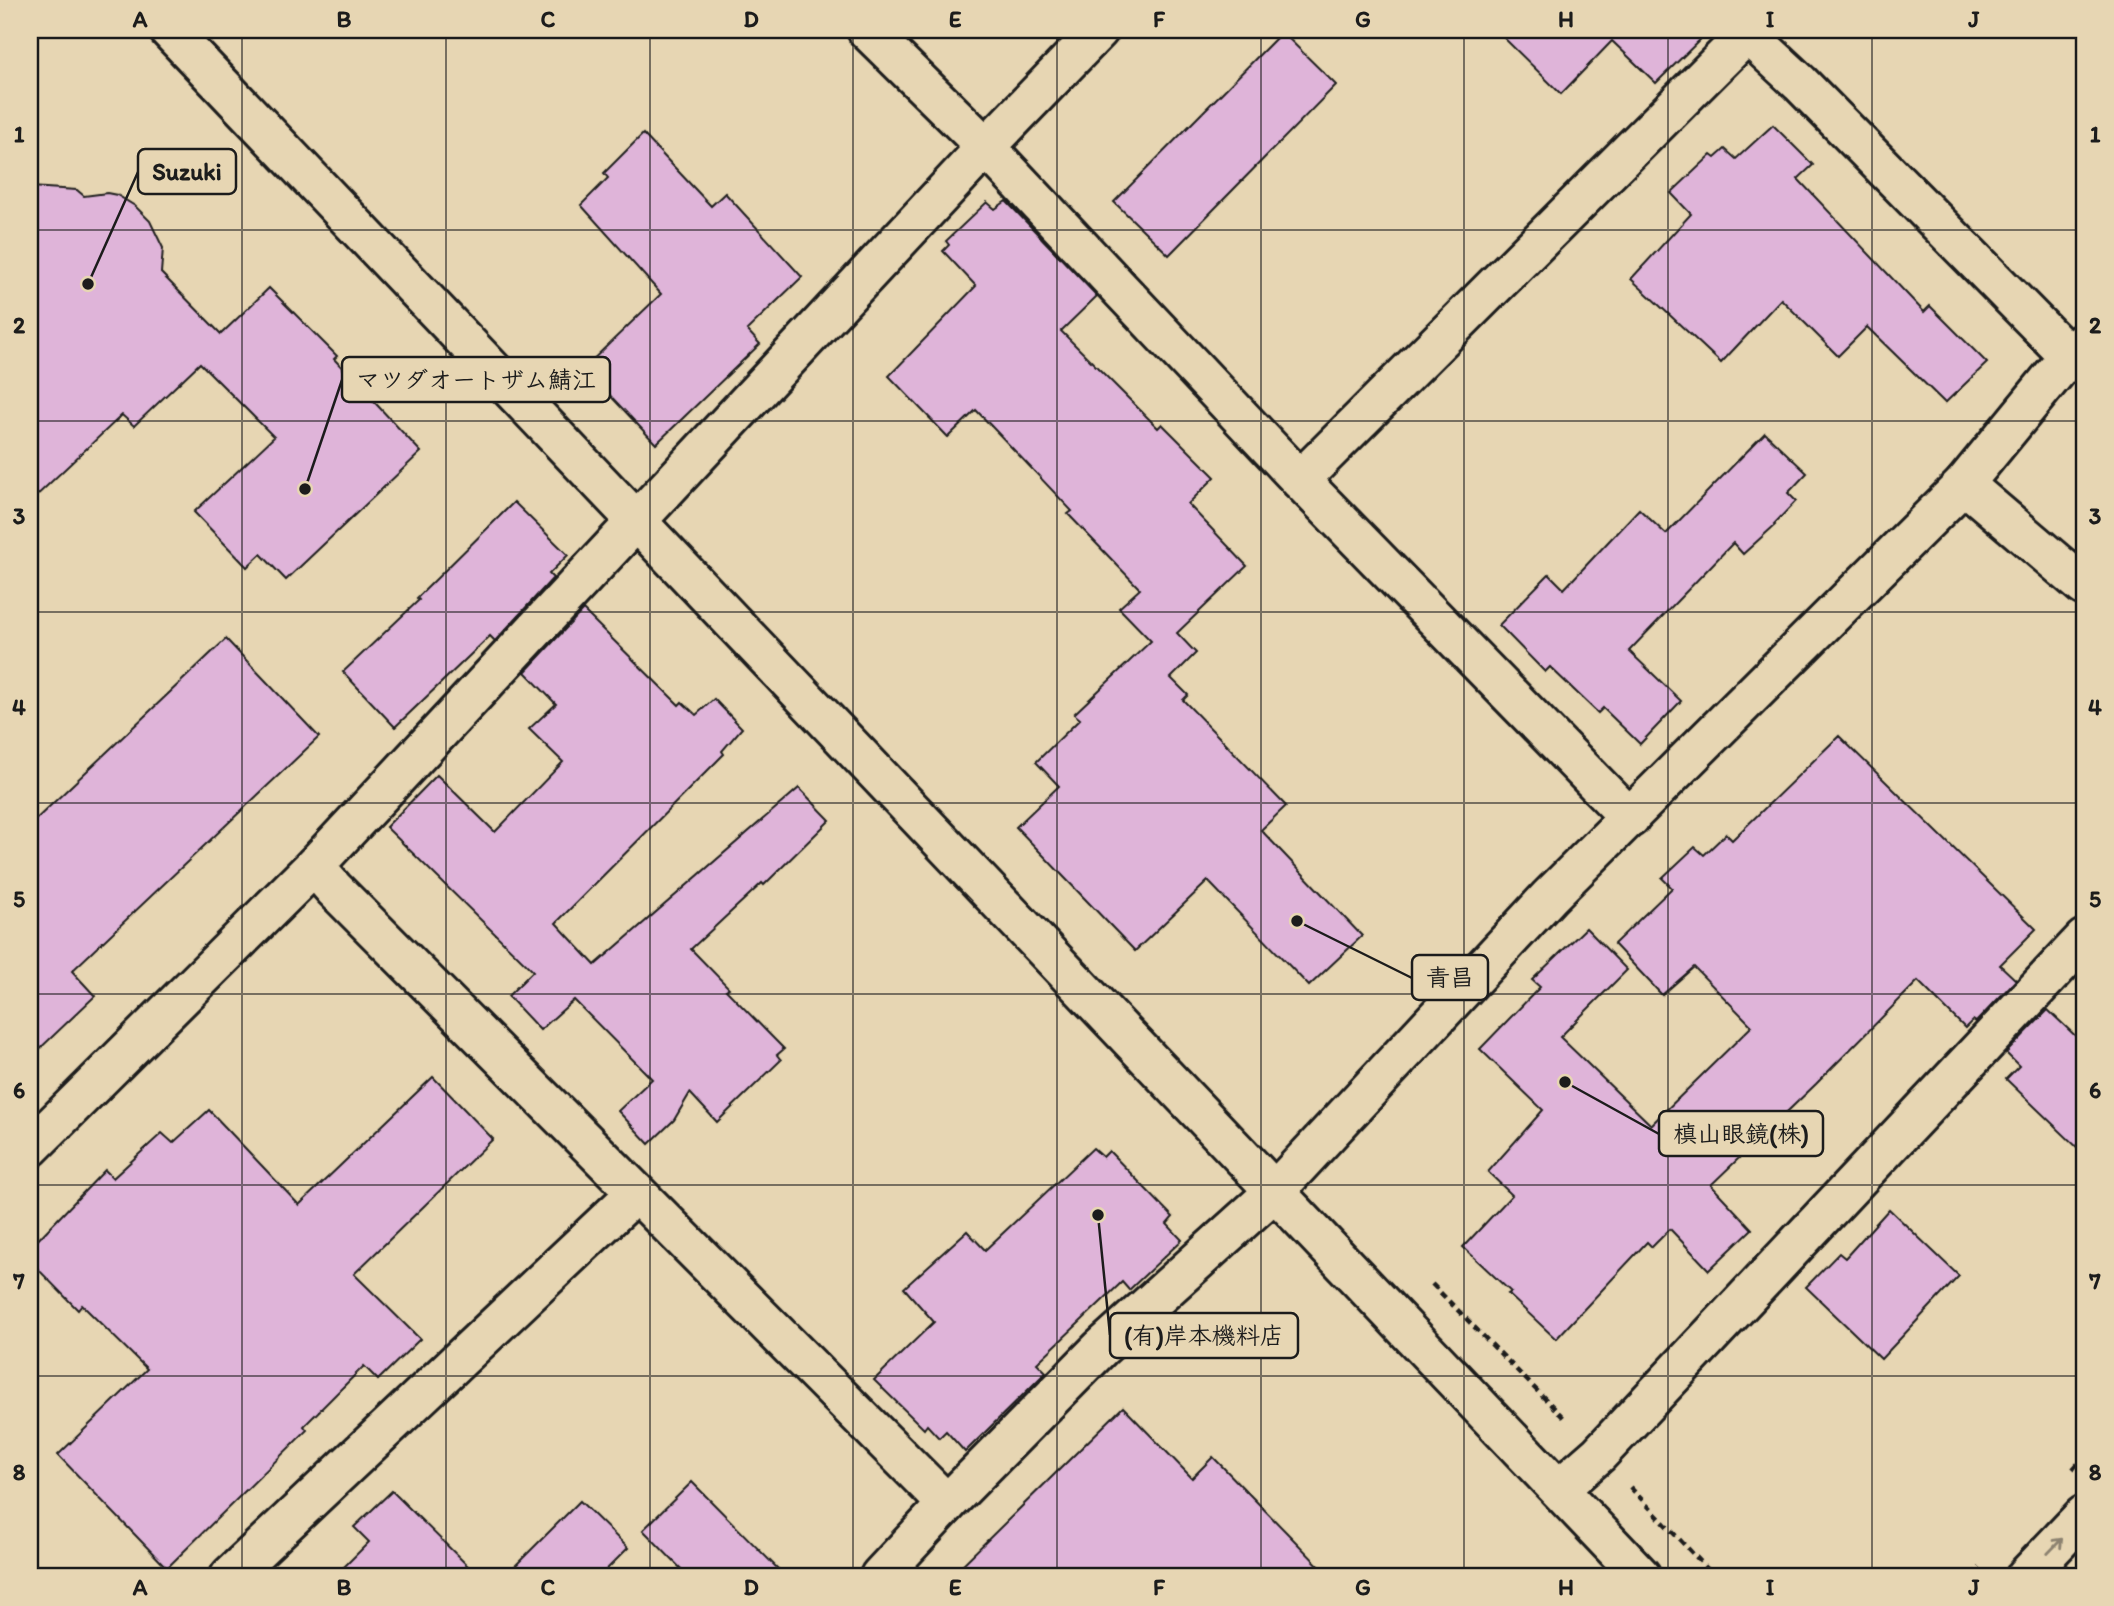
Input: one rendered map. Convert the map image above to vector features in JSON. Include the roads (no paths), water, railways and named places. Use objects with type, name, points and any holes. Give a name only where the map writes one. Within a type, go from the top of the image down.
[{"type":"street","points":[[169,30],[1641,1576]]},
{"type":"street","points":[[867,30],[986,147],[1300,480],[1630,818]]},
{"type":"street","points":[[30,1148],[314,866],[986,147],[1100,30]]},
{"type":"street","points":[[880,1576],[1101,1348],[1275,1191],[1549,897],[1964,484],[2077,349],[1747,31],[1300,480]]},
{"type":"street","points":[[1964,484],[2084,586]]},
{"type":"street","points":[[314,866],[947,1504]]},
{"type":"street","points":[[1559,1489],[1599,1454],[2084,939]]},
{"type":"street","points":[[230,1576],[636,1193]]},
{"type":"street","points":[[2026,1576],[2084,1516]]},
{"type":"place","name":"Suzuki","points":[[88,284]]},
{"type":"place","name":"マツダオートザム鯖江","points":[[305,489]]},
{"type":"place","name":"青昌","points":[[1297,921]]},
{"type":"place","name":"槙山眼鏡(株)","points":[[1565,1082]]},
{"type":"place","name":"(有)岸本機料店","points":[[1098,1215]]}]
